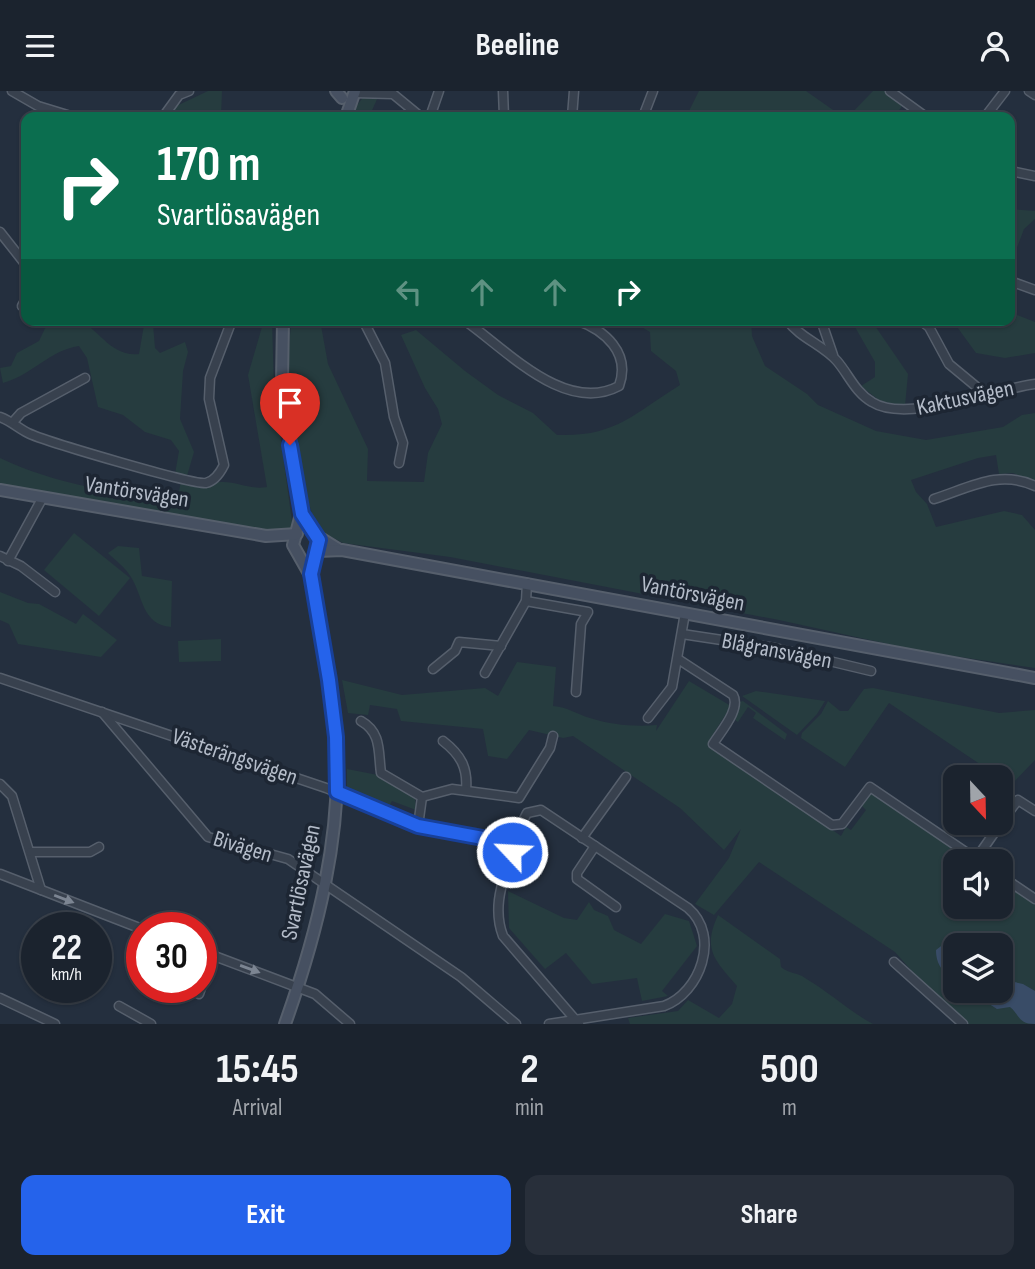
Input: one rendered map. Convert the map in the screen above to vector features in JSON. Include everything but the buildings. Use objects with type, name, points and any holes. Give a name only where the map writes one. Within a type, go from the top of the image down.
[{"type":"street","points":[[12,91],[38,106],[58,112]]},
{"type":"street","points":[[166,112],[177,93],[189,91]]},
{"type":"street","points":[[346,112],[348,94],[368,91],[394,92],[416,112]]},
{"type":"street","points":[[432,112],[439,91]]},
{"type":"street","points":[[503,91],[504,112]]},
{"type":"street","points":[[572,112],[574,91]]},
{"type":"street","points":[[645,112],[653,91]]},
{"type":"street","points":[[890,91],[919,112]]},
{"type":"street","points":[[989,112],[1005,91]]},
{"type":"street","points":[[1029,91],[1035,95]]},
{"type":"street","points":[[1015,172],[1035,176]]},
{"type":"street","points":[[0,232],[21,259]]},
{"type":"street","points":[[1015,283],[1035,290]]},
{"type":"street","points":[[0,417],[13,422],[28,433],[152,472],[194,483],[208,482],[220,474],[224,465],[209,399],[210,378],[230,326]]},
{"type":"street","points":[[283,326],[283,393],[301,509],[295,551],[304,557],[317,552],[316,535],[301,509]]},
{"type":"street","points":[[366,326],[385,363],[394,417],[402,443],[403,455],[399,463]]},
{"type":"street","points":[[472,326],[551,385],[575,393],[609,391],[619,386],[623,375],[618,353],[604,334],[588,326]]},
{"type":"street","name":"Kaktusvägen","points":[[794,326],[834,358],[858,391],[872,402],[895,409],[928,407],[1035,384]]},
{"type":"street","name":"Kaktusvägen","points":[[823,326],[834,358]]},
{"type":"street","points":[[928,326],[949,364],[985,393]]},
{"type":"street","points":[[13,422],[21,413],[85,378]]},
{"type":"street","points":[[934,499],[997,478],[1010,477],[1035,486]]},
{"type":"street","name":"Vantörsvägen","points":[[0,490],[266,536],[297,534]]},
{"type":"street","points":[[43,497],[4,559],[20,566],[55,592]]},
{"type":"street","points":[[297,534],[306,531],[316,535]]},
{"type":"street","name":"Vantörsvägen","points":[[316,535],[342,550]]},
{"type":"street","name":"Vantörsvägen","points":[[266,536],[295,551]]},
{"type":"street","name":"Vantörsvägen","points":[[317,552],[342,550],[1035,678]]},
{"type":"street","name":"Svartlösavägen","points":[[295,551],[312,579]]},
{"type":"street","name":"Svartlösavägen","points":[[285,1024],[298,987],[324,883],[337,792],[332,703],[312,579],[312,564],[317,552]]},
{"type":"street","points":[[485,673],[526,601],[527,583]]},
{"type":"street","points":[[526,601],[588,612],[581,624],[576,692]]},
{"type":"street","points":[[648,718],[672,687],[685,613]]},
{"type":"street","name":"Blågransvägen","points":[[682,634],[775,648],[871,671]]},
{"type":"street","points":[[433,669],[455,651],[458,642],[501,646]]},
{"type":"street","points":[[678,659],[733,695],[736,700],[735,708],[713,744],[832,825],[842,824],[870,787],[961,849]]},
{"type":"street","name":"Västerängsvägen","points":[[0,678],[337,792],[418,826],[499,841],[510,847]]},
{"type":"street","name":"Bivägen","points":[[101,710],[208,837],[288,859],[461,977],[516,1024]]},
{"type":"street","points":[[361,721],[376,736],[381,751],[381,773],[422,797],[442,790],[466,790],[519,798],[535,810]]},
{"type":"street","points":[[519,798],[550,748],[553,736]]},
{"type":"street","points":[[443,741],[458,754],[466,769],[466,790]]},
{"type":"street","points":[[582,838],[626,777]]},
{"type":"street","points":[[0,784],[12,796],[41,890]]},
{"type":"street","points":[[418,826],[422,797]]},
{"type":"street","points":[[1013,806],[1018,800],[1035,811]]},
{"type":"street","points":[[549,1024],[577,1022],[673,1003],[680,999],[705,957],[703,929],[694,913],[541,810],[535,810],[527,813],[510,847],[512,852],[498,900],[496,920],[503,936],[577,1022]]},
{"type":"street","points":[[595,846],[577,873],[577,879],[616,907]]},
{"type":"street","points":[[30,852],[90,852],[99,847]]},
{"type":"street","points":[[0,874],[126,923]]},
{"type":"street","points":[[1013,884],[1035,899]]},
{"type":"street","points":[[217,957],[315,994],[350,1024]]},
{"type":"street","points":[[894,962],[963,1024]]},
{"type":"street","points":[[0,997],[55,1024]]},
{"type":"street","points":[[119,1006],[151,1024]]},
{"type":"green space","points":[[208,91],[222,91],[221,112],[168,110]]},
{"type":"green space","points":[[699,91],[806,91],[836,112],[688,112]]},
{"type":"green space","points":[[873,91],[884,91],[903,104],[898,112],[853,112]]},
{"type":"green space","points":[[364,96],[378,97],[371,112],[355,112]]},
{"type":"green space","points":[[1015,209],[1035,211],[1035,219],[1024,229],[1015,253]]},
{"type":"green space","points":[[1015,314],[1035,322],[1035,353],[1005,358],[976,353],[956,326],[1015,326]]},
{"type":"green space","points":[[46,326],[88,326],[120,351],[139,354],[144,326],[153,326],[155,348],[160,353],[185,342],[188,352],[183,371],[180,419],[194,452],[187,476],[175,474],[179,451],[171,440],[145,432],[123,415],[98,407],[87,358],[79,346],[59,352],[3,383],[0,368],[11,366],[17,353],[39,341]]},
{"type":"green space","points":[[262,326],[272,326],[274,389],[293,529],[267,532],[0,486],[0,458],[65,481],[177,502],[181,481],[199,487],[223,482],[267,487],[248,375]]},
{"type":"green space","points":[[291,326],[321,326],[328,364],[368,449],[367,481],[424,482],[428,453],[442,424],[438,409],[425,388],[401,335],[416,330],[465,371],[498,395],[533,413],[557,435],[577,435],[609,428],[623,422],[680,385],[676,371],[651,351],[650,332],[640,326],[751,326],[752,336],[765,366],[807,394],[818,405],[876,431],[926,440],[1003,427],[1022,415],[1035,413],[1035,482],[1013,473],[999,474],[996,455],[978,458],[911,480],[916,492],[927,504],[936,527],[1004,511],[1022,515],[1035,530],[1035,668],[920,651],[779,620],[450,557],[343,543],[324,533],[312,514],[307,497],[290,386]]},
{"type":"green space","points":[[854,326],[875,326],[908,374],[905,406],[880,401],[861,386],[875,377],[875,362]]},
{"type":"green space","points":[[74,533],[130,578],[99,616],[44,570]]},
{"type":"green space","points":[[118,546],[139,548],[142,576],[172,581],[171,627],[154,621],[129,574],[108,553]]},
{"type":"green space","points":[[0,592],[28,603],[39,604],[76,624],[83,614],[117,640],[101,657],[18,644],[9,624],[0,620]]},
{"type":"green space","points":[[221,639],[221,661],[179,662],[178,641]]},
{"type":"green space","points":[[517,662],[556,667],[553,706],[606,722],[632,726],[657,725],[656,731],[689,681],[731,706],[709,744],[841,836],[846,827],[851,830],[866,810],[862,806],[871,793],[953,849],[943,849],[943,919],[1013,919],[1013,889],[1035,904],[1035,1024],[957,1024],[955,1015],[933,995],[895,952],[759,862],[714,915],[695,904],[729,858],[741,829],[724,850],[680,808],[573,736],[563,738],[529,730],[507,759],[488,756],[483,729],[401,721],[397,709],[370,705],[368,715],[348,713],[342,680],[402,695],[485,688],[498,696]]},
{"type":"green space","points":[[873,688],[999,713],[1035,710],[1035,760],[1013,783],[1013,765],[981,765],[889,703],[845,767],[801,738],[802,733],[821,714],[828,701],[840,711],[848,711],[864,689]]},
{"type":"green space","points":[[756,691],[825,701],[797,735],[742,696]]},
{"type":"green space","points":[[743,701],[787,734],[785,740],[753,718],[756,713],[748,707],[738,722],[735,720],[739,702]]},
{"type":"green space","points":[[347,769],[383,776],[415,797],[416,810],[392,801],[388,808],[347,792]]},
{"type":"green space","points":[[508,891],[564,918],[577,920],[589,902],[594,910],[608,916],[614,930],[641,944],[665,914],[689,921],[697,946],[662,991],[668,996],[642,1001],[637,978],[592,984],[566,953],[545,969],[509,928]]},
{"type":"green space","points":[[718,915],[780,959],[781,967],[802,976],[873,1024],[630,1024],[628,1018],[678,1011],[688,1000],[719,1018],[732,1004],[737,986],[717,961],[711,946],[713,927]]},
{"type":"water","points":[[943,945],[943,971],[937,960],[936,950]]},
{"type":"water","points":[[1013,982],[1035,991],[1035,1024],[1022,1021],[1010,1007],[997,1009],[988,1003],[1013,1003]]},
{"type":"route","points":[[290,445],[302,514],[320,545],[313,560],[311,574],[336,737],[337,792],[418,826],[499,841],[510,847],[512,852]]}]
